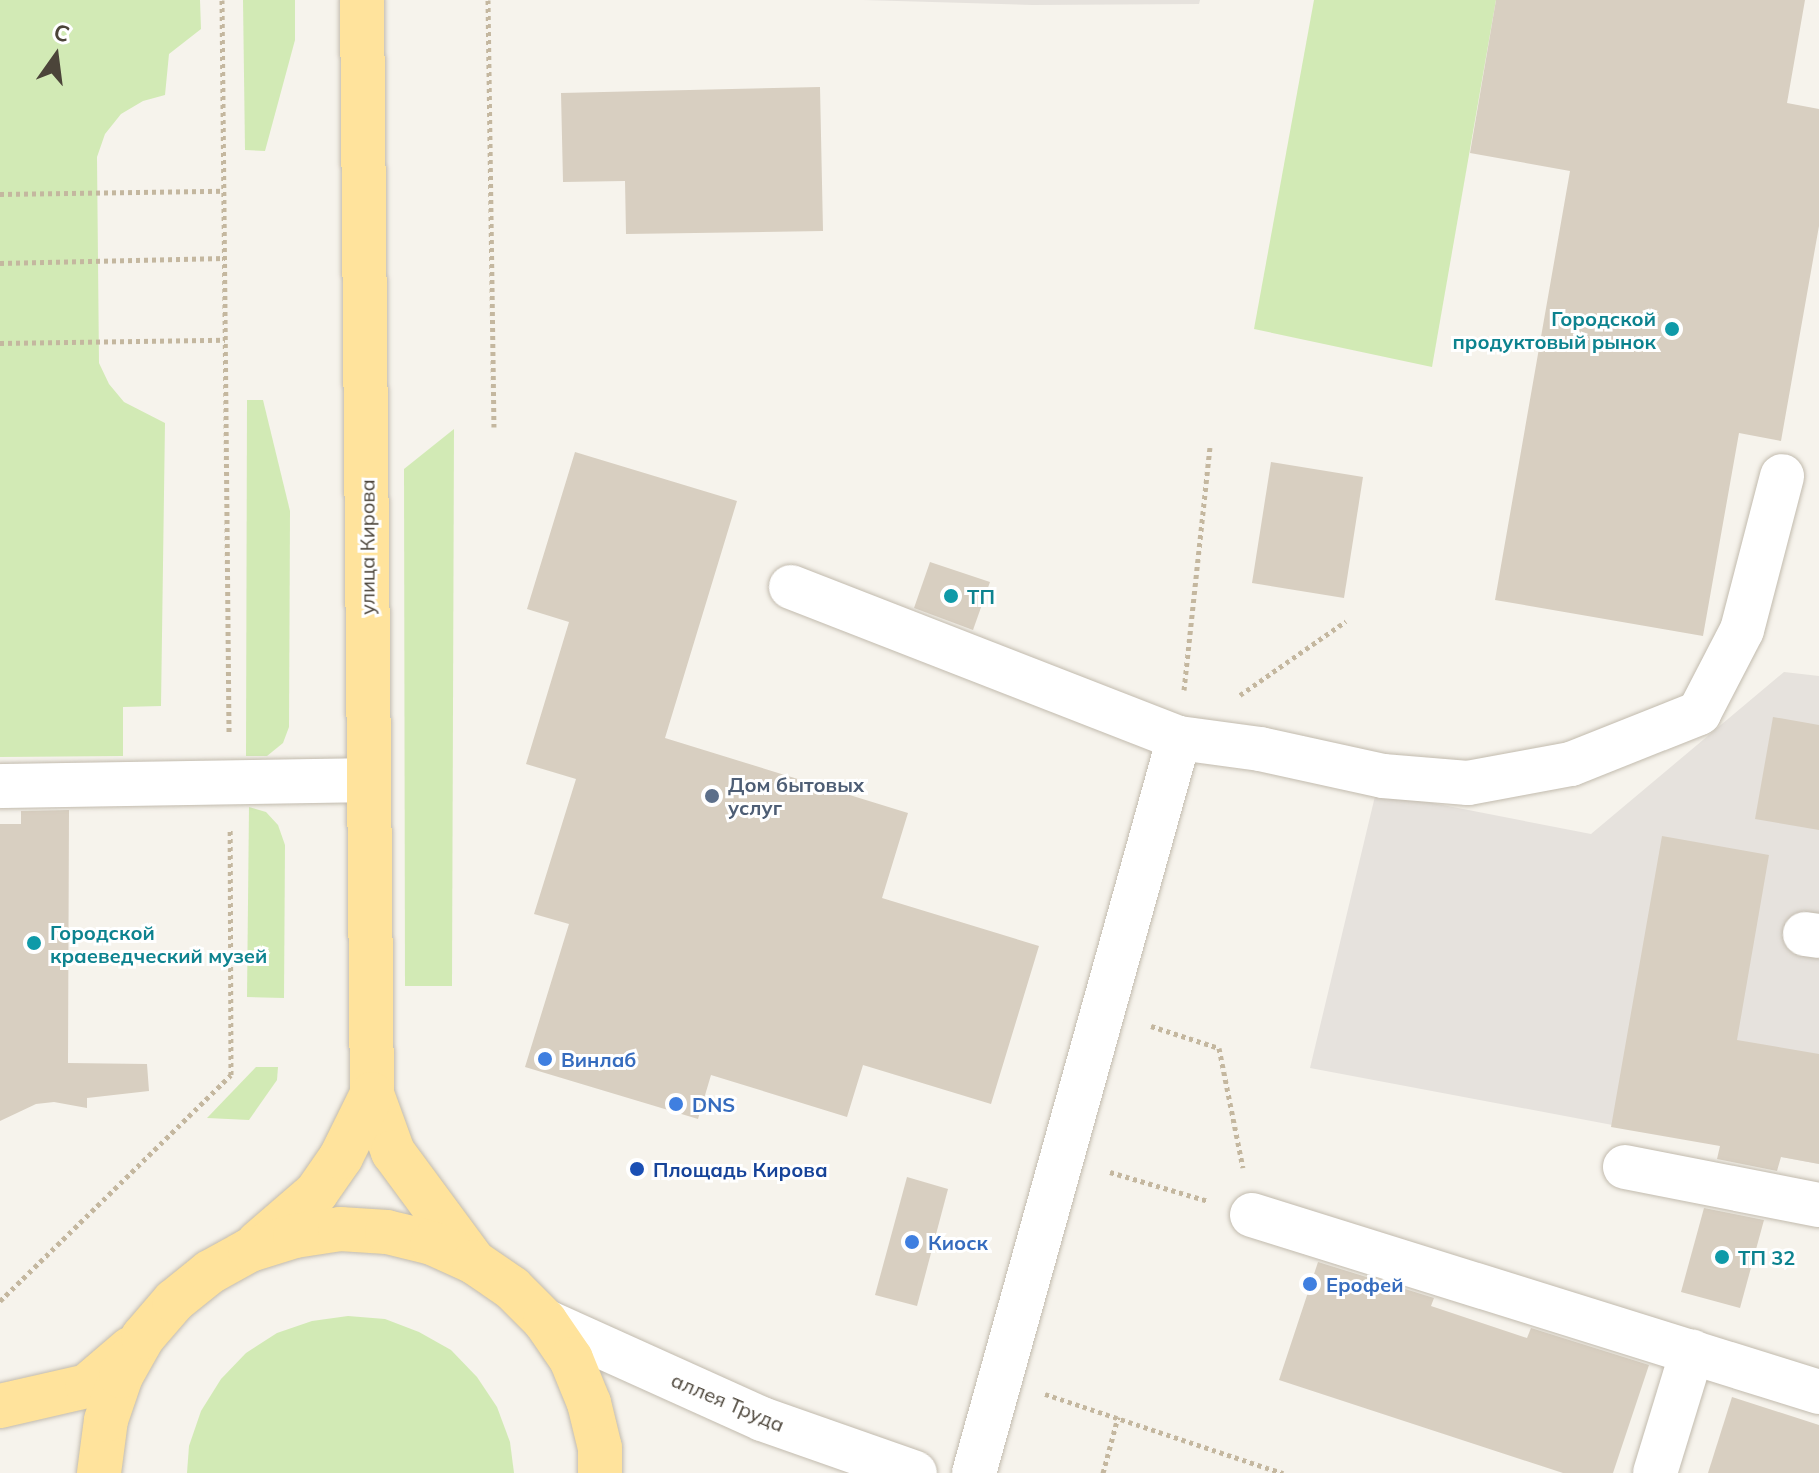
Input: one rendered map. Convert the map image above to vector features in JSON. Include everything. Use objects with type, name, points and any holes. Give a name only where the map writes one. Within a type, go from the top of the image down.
[{"type":"main road","name":"улица Кирова","points":[[362,0],[372,1094],[393,1152],[474,1262]]},
{"type":"main road","name":"улица Кирова","points":[[250,1250],[316,1193],[341,1157],[372,1094]]},
{"type":"main road","points":[[0,1406],[87,1386],[143,1337],[174,1301],[210,1272],[250,1250],[295,1236],[340,1229],[371,1231],[432,1243],[474,1262],[512,1288],[545,1321],[571,1359],[589,1403],[600,1448],[600,1473]]},
{"type":"main road","points":[[99,1473],[106,1420],[121,1376],[143,1337]]},
{"type":"street","points":[[791,587],[1179,738],[1260,749],[1383,776],[1468,783],[1571,764],[1699,713],[1742,630],[1782,476]]},
{"type":"street","points":[[974,1473],[1179,738]]},
{"type":"street","points":[[0,786],[369,780]]},
{"type":"street","points":[[1625,1167],[1819,1205]]},
{"type":"street","points":[[1252,1215],[1819,1392]]},
{"type":"street","name":"аллея Труда","points":[[545,1321],[762,1419],[915,1473]]},
{"type":"street","points":[[1655,1473],[1692,1352]]},
{"type":"path","points":[[0,1301],[231,1075],[222,0]]},
{"type":"path","points":[[488,0],[494,427]]},
{"type":"path","points":[[0,194],[224,191]]},
{"type":"path","points":[[0,263],[225,258]]},
{"type":"path","points":[[0,343],[225,340]]},
{"type":"path","points":[[1179,738],[1210,447]]},
{"type":"path","points":[[1063,1157],[1252,1215],[1219,1048],[1104,1012]]},
{"type":"path","points":[[1000,1379],[1283,1473]]},
{"type":"path","points":[[1103,1473],[1118,1417]]},
{"type":"shaded area","points":[[863,0],[1200,0],[1199,4],[1032,5]]},
{"type":"shaded area","points":[[1784,672],[1819,676],[1819,1164],[1310,1068],[1376,792],[1591,834]]},
{"type":"green space","points":[[0,0],[200,0],[201,29],[169,54],[165,95],[143,101],[121,114],[105,134],[97,157],[99,363],[109,384],[124,402],[165,423],[161,706],[123,707],[123,756],[0,757]]},
{"type":"green space","points":[[243,0],[295,0],[295,40],[265,151],[245,150]]},
{"type":"green space","points":[[1314,0],[1496,0],[1432,367],[1254,329]]},
{"type":"green space","points":[[247,400],[263,400],[290,511],[289,727],[283,743],[267,756],[246,756]]},
{"type":"green space","points":[[454,429],[452,986],[405,986],[404,469]]},
{"type":"green space","points":[[249,807],[266,812],[278,825],[285,845],[284,998],[247,997]]},
{"type":"green space","points":[[256,1067],[278,1067],[277,1080],[249,1120],[207,1118]]},
{"type":"green space","points":[[348,1316],[385,1319],[419,1332],[451,1350],[477,1377],[497,1407],[510,1442],[514,1473],[187,1473],[189,1446],[201,1411],[221,1379],[246,1353],[277,1333],[312,1321]]},
{"type":"building","name":"Городской продуктовый рынок","points":[[1496,0],[1805,0],[1787,103],[1819,109],[1819,226],[1781,441],[1739,433],[1703,636],[1495,600],[1570,171],[1470,153]]},
{"type":"building","points":[[820,87],[823,231],[626,234],[625,181],[563,182],[561,93]]},
{"type":"building","name":"Дом бытовых услуг","points":[[575,452],[737,501],[665,738],[908,813],[882,898],[1039,946],[991,1104],[863,1065],[847,1117],[711,1075],[698,1119],[525,1067],[569,924],[534,914],[576,779],[526,764],[569,622],[527,609]]},
{"type":"building","points":[[1271,462],[1363,477],[1344,598],[1252,583]]},
{"type":"building","name":"ТП","points":[[930,562],[990,582],[973,630],[914,608]]},
{"type":"building","points":[[1773,717],[1819,725],[1819,830],[1755,819]]},
{"type":"building","name":"Городской краеведческий музей","points":[[69,810],[68,1063],[147,1064],[149,1091],[87,1098],[87,1108],[54,1102],[36,1104],[0,1121],[0,824],[21,824],[21,811]]},
{"type":"building","points":[[1662,836],[1769,855],[1737,1040],[1819,1054],[1819,1164],[1781,1157],[1777,1171],[1717,1159],[1720,1146],[1611,1127]]},
{"type":"building","name":"Киоск","points":[[907,1177],[948,1189],[917,1306],[875,1295]]},
{"type":"building","name":"ТП 32","points":[[1704,1208],[1764,1220],[1740,1308],[1681,1292]]},
{"type":"building","points":[[1318,1262],[1434,1298],[1431,1306],[1527,1338],[1531,1328],[1649,1365],[1613,1473],[1563,1473],[1279,1380]]},
{"type":"building","points":[[1732,1397],[1819,1425],[1819,1473],[1708,1473]]},
{"type":"place","name":"Городской продуктовый рынок","points":[[1672,329]]},
{"type":"place","name":"ТП","points":[[951,596]]},
{"type":"place","name":"Дом бытовых услуг","points":[[712,796]]},
{"type":"place","name":"Городской краеведческий музей","points":[[34,943]]},
{"type":"place","name":"Винлаб","points":[[545,1059]]},
{"type":"place","name":"DNS","points":[[676,1104]]},
{"type":"place","name":"Площадь Кирова","points":[[637,1169]]},
{"type":"place","name":"Киоск","points":[[912,1242]]},
{"type":"place","name":"ТП 32","points":[[1722,1257]]},
{"type":"place","name":"Ерофей","points":[[1310,1284]]}]
